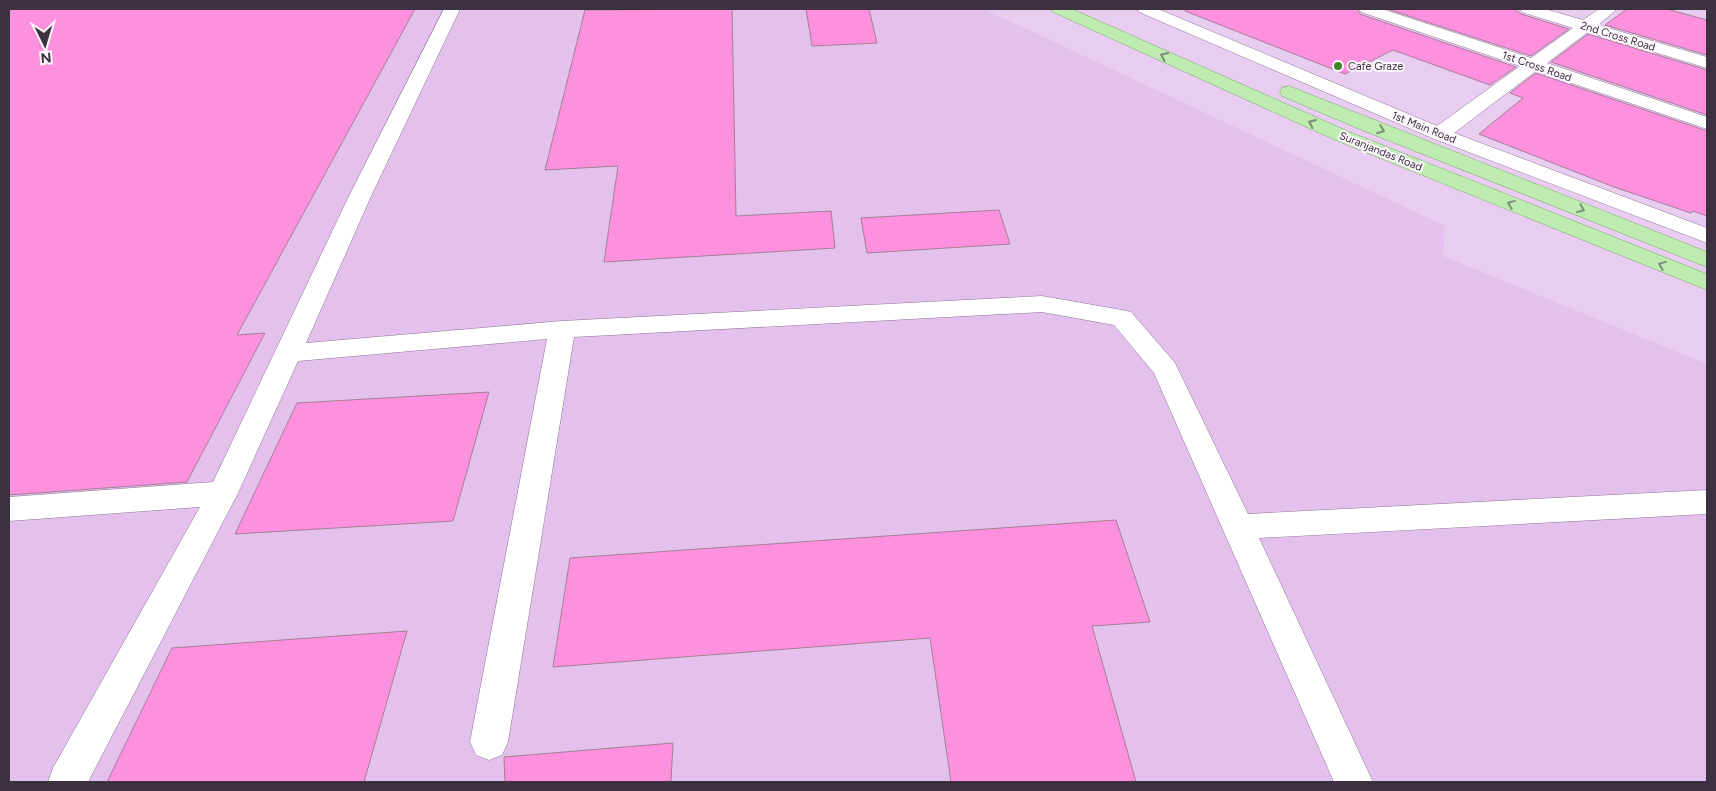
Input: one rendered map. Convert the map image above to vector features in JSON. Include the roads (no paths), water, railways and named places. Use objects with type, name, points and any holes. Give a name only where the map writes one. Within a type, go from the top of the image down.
[{"type":"main road","name":"Suranjandas Road","points":[[1059,9],[1340,135],[1707,283]]},
{"type":"main road","name":"Suranjandas Road","points":[[1094,9],[1364,124],[1707,260]]},
{"type":"street","points":[[68,782],[224,493],[360,194],[452,9]]},
{"type":"street","name":"1st Main Road","points":[[1145,9],[1439,134],[1707,236]]},
{"type":"street","name":"1st Cross Road","points":[[1367,9],[1707,123]]},
{"type":"street","name":"2nd Cross Road","points":[[1528,9],[1707,63]]},
{"type":"street","points":[[1439,134],[1609,9]]},
{"type":"street","points":[[288,353],[562,329],[1042,304],[1122,318],[1166,369],[1354,782]]},
{"type":"street","points":[[489,742],[562,329]]},
{"type":"street","points":[[9,509],[224,493]]},
{"type":"street","points":[[1239,527],[1707,502]]},
{"type":"place","name":"Cafe Graze","points":[[1338,66]]}]
